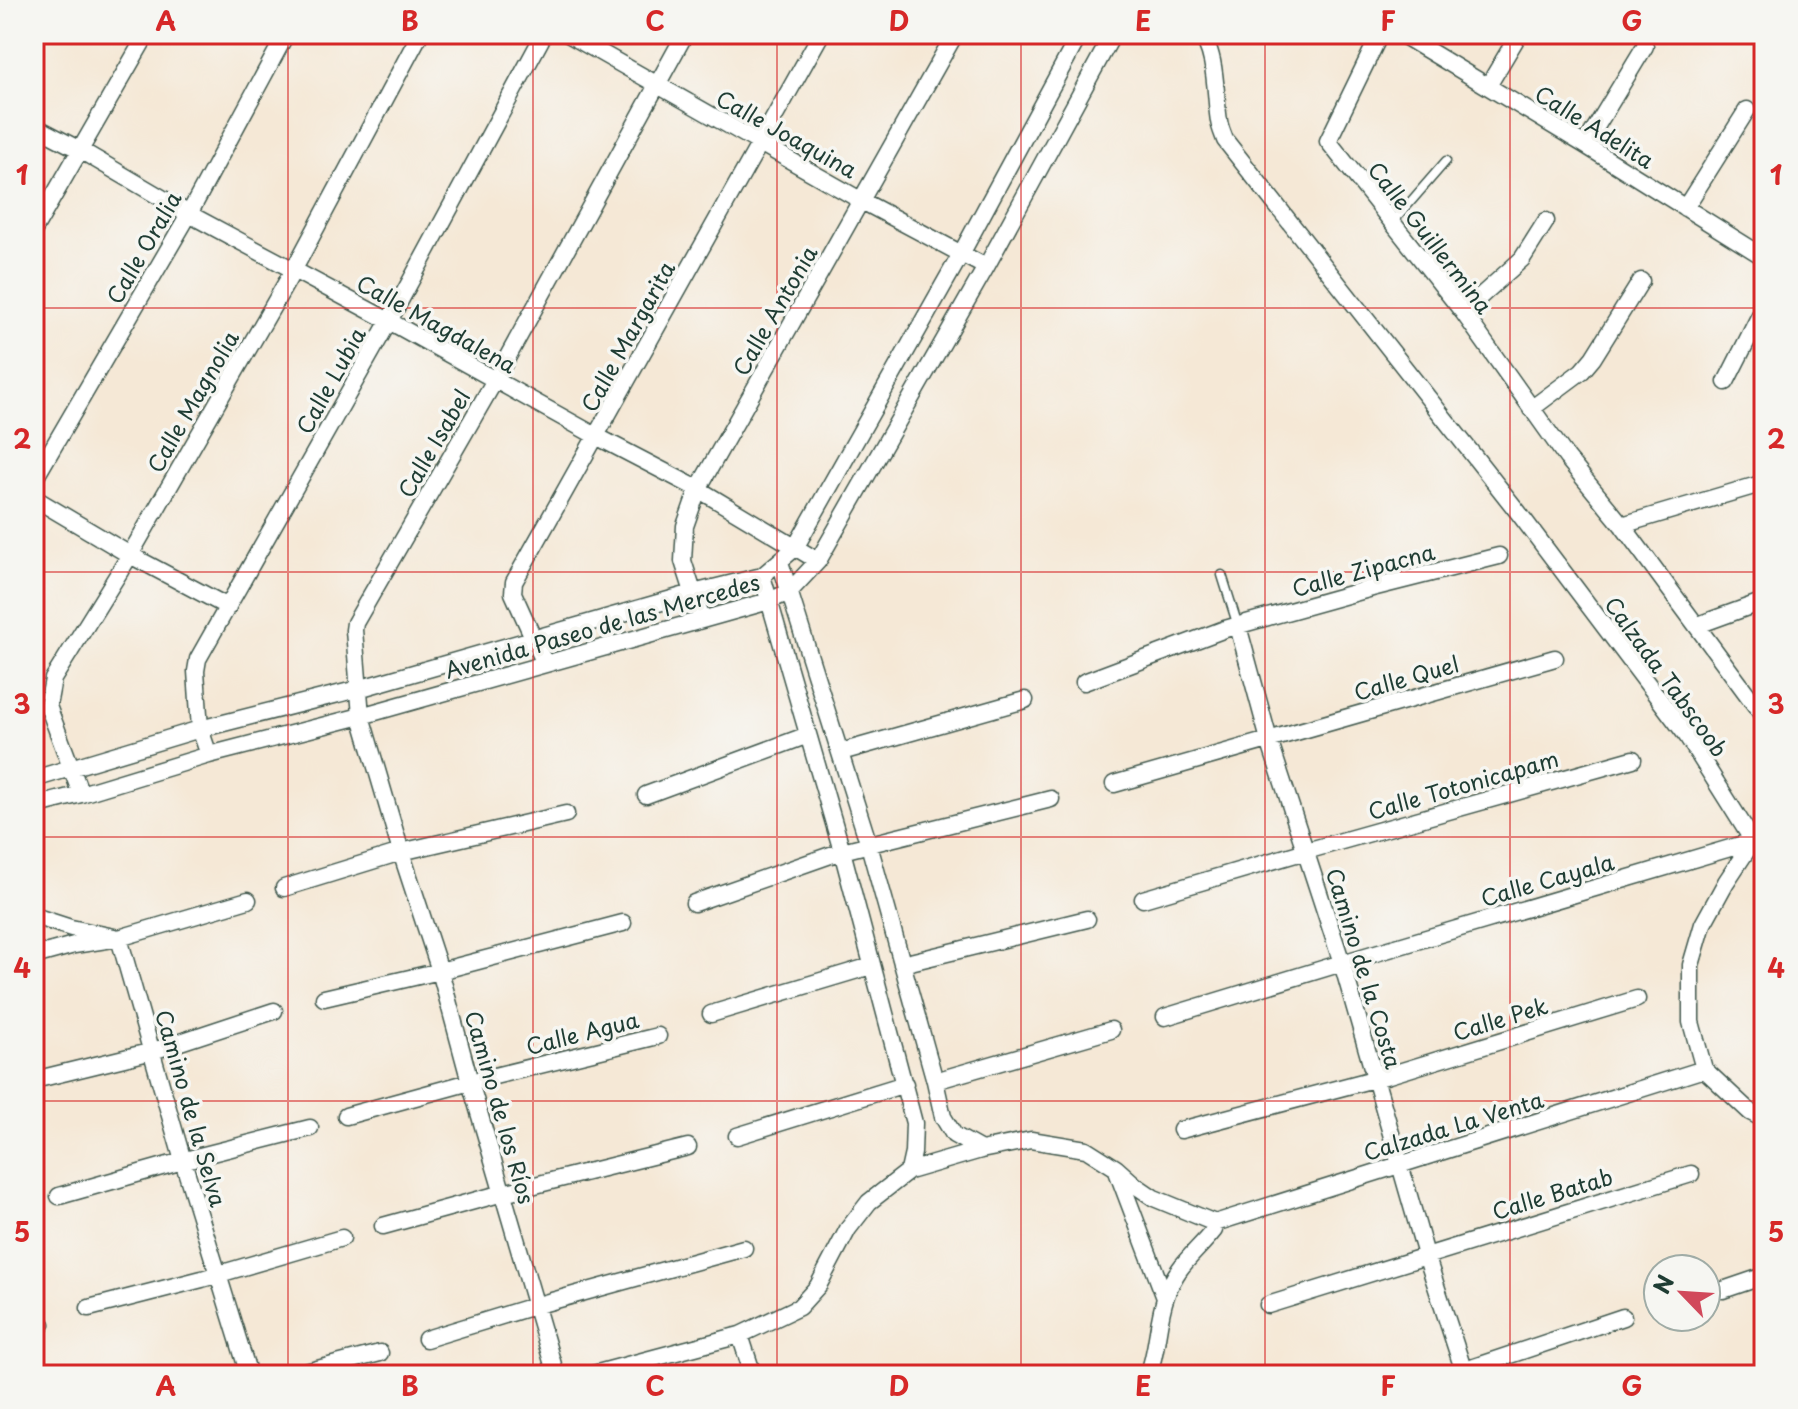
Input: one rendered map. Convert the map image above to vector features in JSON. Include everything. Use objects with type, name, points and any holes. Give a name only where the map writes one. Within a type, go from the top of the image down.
[{"type":"street","points":[[34,230],[147,34]]},
{"type":"street","name":"Calle Oralia","points":[[34,480],[189,214],[286,34]]},
{"type":"street","name":"Calle Magnolia","points":[[81,794],[48,706],[53,679],[130,555],[293,271],[420,34]]},
{"type":"street","name":"Calle Lubia","points":[[209,755],[200,729],[198,659],[389,321],[544,34]]},
{"type":"street","name":"Calle Joaquina","points":[[568,34],[862,201],[986,267]]},
{"type":"street","name":"Calle Isabel","points":[[401,852],[361,716],[355,623],[495,380],[685,34]]},
{"type":"street","name":"Calle Margarita","points":[[545,664],[513,593],[514,582],[821,34]]},
{"type":"street","name":"Calle Antonia","points":[[702,620],[683,561],[685,526],[698,489],[955,34]]},
{"type":"street","name":"Avenida Paseo de las Mercedes","points":[[34,779],[200,729],[358,689],[762,576],[795,548],[961,254],[1080,34]]},
{"type":"street","name":"Avenida Paseo de las Mercedes","points":[[34,806],[702,620],[769,601],[789,592],[818,561],[986,267],[1113,34]]},
{"type":"street","name":"Calzada Tabscoob","points":[[1199,34],[1206,39],[1211,53],[1220,126],[1225,140],[1518,512],[1687,736],[1759,839]]},
{"type":"street","name":"Calle Guillermina","points":[[1380,34],[1328,141],[1463,312],[1567,458],[1622,525],[1764,717]]},
{"type":"street","name":"Calle Adelita","points":[[1401,34],[1764,257]]},
{"type":"street","points":[[1488,86],[1519,34]]},
{"type":"street","points":[[1585,145],[1645,46]]},
{"type":"street","points":[[1685,208],[1747,110]]},
{"type":"street","name":"Calle Magdalena","points":[[34,126],[293,271],[698,489],[818,561]]},
{"type":"street","points":[[1463,312],[1522,259],[1546,221]]},
{"type":"street","points":[[1531,409],[1582,371],[1641,281]]},
{"type":"street","points":[[1726,382],[1764,307]]},
{"type":"street","points":[[1622,525],[1764,483]]},
{"type":"street","points":[[34,498],[130,555],[228,607]]},
{"type":"street","name":"Calle Zipacna","points":[[1084,682],[1238,626],[1499,556]]},
{"type":"street","points":[[780,562],[869,845],[943,1117],[954,1135],[981,1150]]},
{"type":"street","points":[[762,576],[842,851],[905,1084],[914,1123],[909,1171]]},
{"type":"street","points":[[1698,625],[1764,601]]},
{"type":"street","name":"Camino de la Costa","points":[[1238,626],[1269,740],[1342,963],[1460,1373]]},
{"type":"street","name":"Calle Quel","points":[[1114,784],[1555,658]]},
{"type":"street","points":[[841,752],[1025,700]]},
{"type":"street","points":[[646,795],[808,735]]},
{"type":"street","name":"Calle Totonicapam","points":[[1143,899],[1633,759]]},
{"type":"street","points":[[694,903],[842,851],[1051,799]]},
{"type":"street","points":[[284,888],[401,852],[566,814]]},
{"type":"street","points":[[1759,839],[1726,882],[1703,924],[1691,965],[1691,1022],[1704,1069],[1750,1112],[1764,1119]]},
{"type":"street","name":"Calle Cayala","points":[[1165,1017],[1759,839]]},
{"type":"street","name":"Camino de los Ríos","points":[[401,852],[440,971],[556,1375]]},
{"type":"street","points":[[34,956],[74,945],[119,938],[248,900]]},
{"type":"street","points":[[34,916],[119,938]]},
{"type":"street","points":[[902,964],[1087,919]]},
{"type":"street","points":[[324,998],[623,923]]},
{"type":"street","name":"Camino de la Selva","points":[[119,938],[249,1375]]},
{"type":"street","points":[[711,1014],[871,966]]},
{"type":"street","name":"Calle Pek","points":[[1181,1130],[1375,1078],[1637,999]]},
{"type":"street","points":[[34,1080],[153,1051],[274,1011]]},
{"type":"street","points":[[935,1081],[1111,1030]]},
{"type":"street","name":"Calle Agua","points":[[346,1116],[658,1036]]},
{"type":"street","name":"Calzada La Venta","points":[[1215,1223],[1704,1069]]},
{"type":"street","points":[[737,1136],[905,1084]]},
{"type":"street","points":[[59,1196],[310,1128]]},
{"type":"street","points":[[590,1375],[740,1335],[799,1307],[818,1286],[848,1229],[869,1202],[909,1171],[981,1150],[1031,1140],[1086,1149],[1154,1198],[1215,1223],[1214,1230],[1181,1266],[1165,1298],[1148,1375]]},
{"type":"street","points":[[383,1226],[688,1147]]},
{"type":"street","points":[[1116,1168],[1165,1298]]},
{"type":"street","name":"Calle Batab","points":[[1268,1305],[1691,1174]]},
{"type":"street","points":[[89,1308],[342,1238]]},
{"type":"street","points":[[426,1339],[744,1248]]},
{"type":"street","points":[[1723,1290],[1764,1276]]},
{"type":"street","points":[[1460,1373],[1623,1317]]},
{"type":"street","points":[[740,1335],[753,1375]]},
{"type":"street","points":[[294,1375],[380,1353]]},
{"type":"lane","points":[[1393,222],[1446,161]]},
{"type":"lane","name":"Camino de la Costa","points":[[1222,575],[1238,626]]}]
